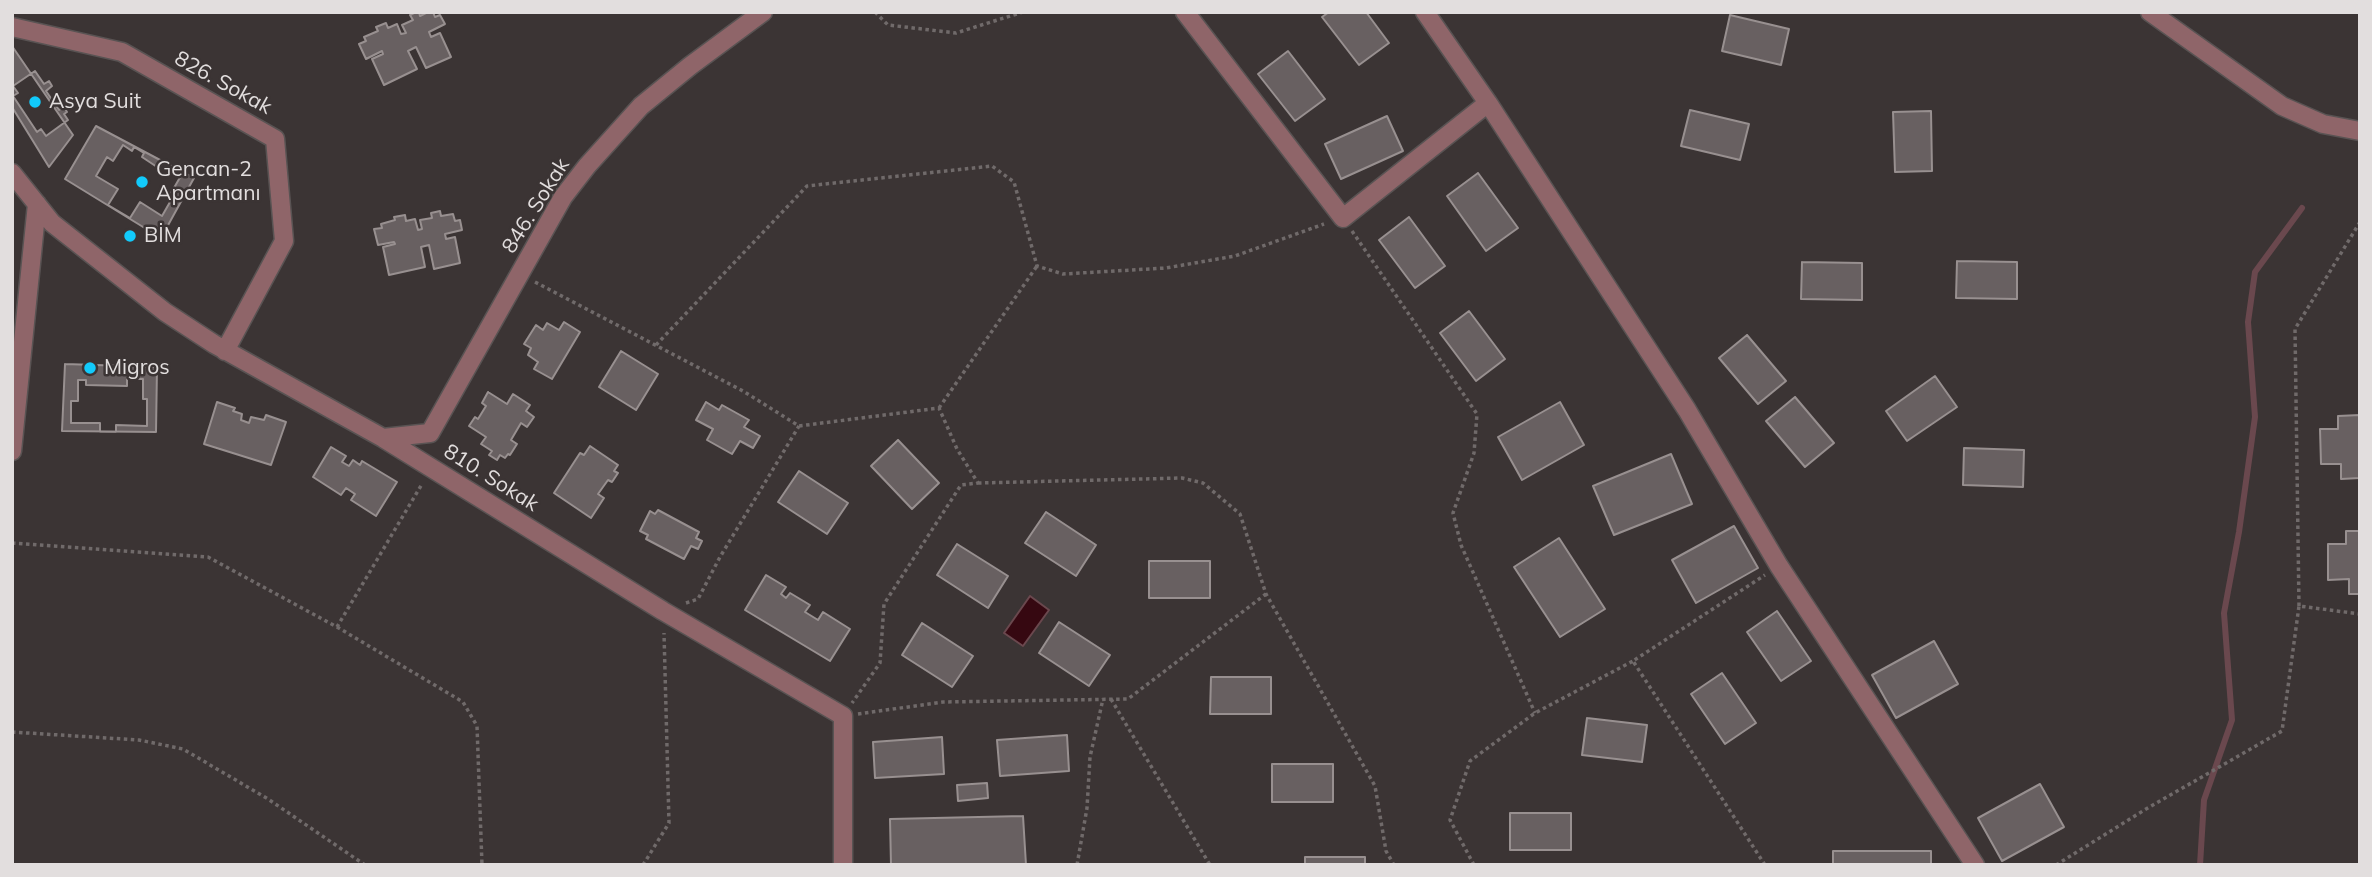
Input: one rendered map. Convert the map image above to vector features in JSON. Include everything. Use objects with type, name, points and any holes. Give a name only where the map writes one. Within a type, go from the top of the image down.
[{"type":"street","name":"846. Sokak","points":[[383,438],[430,433],[563,197],[587,166],[641,106],[763,12]]},
{"type":"street","points":[[1185,12],[1343,218],[1489,103]]},
{"type":"street","points":[[1425,12],[1489,103],[1687,410],[1779,566],[1975,865]]},
{"type":"street","points":[[2150,12],[2282,106],[2323,124],[2360,131]]},
{"type":"street","name":"826. Sokak","points":[[12,27],[122,52],[275,139],[284,241],[225,351]]},
{"type":"street","name":"810. Sokak","points":[[12,173],[52,223],[156,304],[225,351],[383,438],[663,611],[842,716]]},
{"type":"street","points":[[12,451],[17,340],[37,204]]},
{"type":"street","points":[[842,716],[843,865]]},
{"type":"path","points":[[876,12],[888,25],[956,33],[1023,12]]},
{"type":"path","points":[[520,274],[743,391],[799,426],[939,408],[1037,266],[1014,182],[992,166],[807,186],[656,345]]},
{"type":"path","points":[[1037,266],[1063,274],[1166,268],[1235,256],[1343,218],[1477,414],[1474,453],[1453,513],[1461,545],[1535,713]]},
{"type":"path","points":[[2056,865],[2282,731],[2299,606],[2295,329],[2360,222]]},
{"type":"path","points":[[939,408],[957,449],[978,483]]},
{"type":"path","points":[[643,865],[669,823],[663,611],[698,599],[720,556],[799,426]]},
{"type":"path","points":[[337,626],[432,468]]},
{"type":"path","points":[[842,716],[880,663],[884,604],[961,485],[1182,478],[1203,483],[1240,514],[1266,594],[1376,786],[1386,851],[1394,865]]},
{"type":"path","points":[[12,543],[208,557],[337,626],[463,702],[477,726],[482,865]]},
{"type":"path","points":[[1474,865],[1450,820],[1470,761],[1535,713],[1633,661],[1779,566]]},
{"type":"path","points":[[842,716],[943,702],[1128,699],[1266,594]]},
{"type":"path","points":[[2299,606],[2360,614]]},
{"type":"path","points":[[1633,661],[1765,865]]},
{"type":"path","points":[[1077,865],[1087,808],[1090,757],[1103,699]]},
{"type":"path","points":[[1111,699],[1210,865]]},
{"type":"path","points":[[12,732],[139,740],[183,749],[268,799],[365,865]]},
{"type":"shaded area","points":[[1030,596],[1049,610],[1023,646],[1004,633]]},
{"type":"building","points":[[419,12],[420,16],[428,12],[433,12],[435,17],[440,15],[445,24],[429,32],[431,37],[440,33],[451,57],[426,68],[416,47],[408,51],[417,69],[384,85],[372,59],[383,54],[382,51],[366,59],[359,44],[366,41],[364,37],[378,31],[376,27],[386,23],[388,28],[397,24],[401,34],[406,33],[402,25],[413,20],[410,15]]},
{"type":"building","points":[[1329,12],[1366,12],[1389,43],[1359,65],[1322,17]]},
{"type":"building","points":[[1730,15],[1789,29],[1781,65],[1722,51]]},
{"type":"building","points":[[12,46],[73,135],[49,167],[12,107]]},
{"type":"building","points":[[1288,51],[1325,99],[1295,121],[1258,74]]},
{"type":"building","name":"Asya Suit","points":[[35,71],[44,84],[49,81],[52,86],[46,91],[59,110],[64,107],[67,112],[64,114],[68,120],[46,136],[41,129],[37,132],[13,96],[18,93],[13,86]]},
{"type":"building","points":[[1690,110],[1749,124],[1740,160],[1681,146]]},
{"type":"building","points":[[1931,111],[1932,171],[1895,172],[1893,112]]},
{"type":"building","points":[[1387,116],[1403,151],[1341,179],[1325,144]]},
{"type":"building","points":[[96,126],[194,178],[161,238],[65,179]]},
{"type":"building","name":"Gencan-2 Apartmanı","points":[[123,145],[132,151],[134,147],[144,153],[142,157],[157,167],[161,161],[182,174],[162,216],[140,202],[130,218],[108,205],[118,189],[96,176],[107,157],[113,161]]},
{"type":"building","points":[[1478,173],[1518,228],[1486,251],[1447,196]]},
{"type":"building","points":[[440,211],[441,216],[453,214],[455,221],[460,220],[462,230],[445,234],[446,239],[455,237],[460,263],[434,269],[429,245],[421,247],[425,267],[389,275],[383,247],[395,244],[378,245],[374,229],[382,228],[381,224],[395,220],[394,217],[405,215],[406,221],[415,219],[418,230],[422,229],[420,220],[432,218],[431,213]]},
{"type":"building","points":[[1409,217],[1445,266],[1415,288],[1379,240]]},
{"type":"building","points":[[1957,261],[2017,262],[2017,299],[1956,298]]},
{"type":"building","points":[[1802,262],[1862,263],[1862,300],[1801,299]]},
{"type":"building","points":[[1469,311],[1505,359],[1476,381],[1440,333]]},
{"type":"building","points":[[564,322],[580,332],[552,379],[534,369],[538,362],[528,355],[531,348],[524,344],[536,325],[543,330],[547,323],[559,330]]},
{"type":"building","points":[[1747,335],[1786,381],[1758,404],[1719,358]]},
{"type":"building","points":[[621,351],[658,374],[636,410],[599,387]]},
{"type":"building","points":[[65,364],[157,367],[156,432],[62,431]]},
{"type":"building","points":[[1935,376],[1957,407],[1907,441],[1886,411]]},
{"type":"building","points":[[127,379],[143,379],[143,399],[147,399],[147,426],[116,425],[116,432],[100,432],[100,423],[71,423],[71,401],[78,401],[78,380],[86,380],[86,385],[127,386]]},
{"type":"building","points":[[488,392],[507,404],[513,394],[530,405],[526,411],[534,417],[527,427],[521,423],[511,440],[517,444],[510,455],[505,458],[500,455],[497,460],[489,455],[492,451],[481,444],[486,437],[469,426],[475,417],[478,419],[486,406],[482,403]]},
{"type":"building","points":[[1795,397],[1834,443],[1805,467],[1766,421]]},
{"type":"building","points":[[217,402],[235,408],[233,411],[242,414],[241,420],[249,423],[251,417],[264,420],[266,415],[286,422],[271,465],[204,444]]},
{"type":"building","points":[[706,402],[719,410],[722,405],[749,420],[744,427],[760,436],[753,448],[740,441],[732,454],[707,440],[713,429],[696,420]]},
{"type":"building","points":[[1560,402],[1584,445],[1522,480],[1498,437]]},
{"type":"building","points":[[2360,415],[2360,478],[2341,479],[2341,464],[2321,464],[2320,429],[2338,429],[2338,416]]},
{"type":"building","points":[[898,440],[939,483],[912,509],[871,466]]},
{"type":"building","points":[[590,446],[618,465],[614,471],[618,473],[612,482],[608,480],[598,494],[604,498],[591,518],[554,493],[580,453],[584,455]]},
{"type":"building","points":[[331,447],[346,456],[342,462],[349,466],[353,460],[360,465],[362,461],[397,482],[376,516],[351,500],[355,494],[346,488],[341,495],[313,477]]},
{"type":"building","points":[[1964,448],[2024,450],[2023,487],[1963,485]]},
{"type":"building","points":[[1671,454],[1692,504],[1614,535],[1593,486]]},
{"type":"building","points":[[799,471],[848,503],[827,534],[778,502]]},
{"type":"building","points":[[658,510],[699,532],[696,538],[702,541],[698,549],[691,546],[684,559],[646,539],[648,535],[640,531],[650,511],[655,514]]},
{"type":"building","points":[[1046,512],[1096,545],[1076,576],[1025,543]]},
{"type":"building","points":[[1734,526],[1758,568],[1696,603],[1672,560]]},
{"type":"building","points":[[2346,531],[2360,531],[2360,594],[2349,594],[2349,579],[2328,580],[2328,544],[2346,544]]},
{"type":"building","points":[[1559,538],[1605,609],[1560,637],[1514,567]]},
{"type":"building","points":[[957,544],[1008,576],[988,608],[937,575]]},
{"type":"building","points":[[1149,561],[1210,561],[1210,598],[1149,598]]},
{"type":"building","points":[[766,575],[786,587],[781,594],[786,598],[790,593],[810,605],[805,612],[818,620],[823,612],[850,629],[830,661],[745,610]]},
{"type":"building","points":[[1777,611],[1811,661],[1781,681],[1747,632]]},
{"type":"building","points":[[1059,622],[1110,655],[1089,686],[1039,653]]},
{"type":"building","points":[[922,623],[973,656],[952,687],[902,655]]},
{"type":"building","points":[[1934,641],[1958,684],[1896,718],[1872,675]]},
{"type":"building","points":[[1722,673],[1756,723],[1725,744],[1691,694]]},
{"type":"building","points":[[1211,677],[1271,677],[1271,714],[1210,714]]},
{"type":"building","points":[[1587,718],[1647,725],[1642,762],[1582,755]]},
{"type":"building","points":[[1067,735],[1069,771],[1000,776],[997,740]]},
{"type":"building","points":[[942,737],[944,774],[875,778],[873,742]]},
{"type":"building","points":[[1272,764],[1333,764],[1333,802],[1272,802]]},
{"type":"building","points":[[987,783],[988,798],[958,801],[957,785]]},
{"type":"building","points":[[2040,784],[2064,827],[2002,861],[1978,818]]},
{"type":"building","points":[[1510,813],[1571,813],[1571,850],[1510,850]]},
{"type":"building","points":[[1023,816],[1026,865],[891,865],[890,819]]},
{"type":"building","points":[[1833,851],[1931,851],[1931,865],[1833,865]]},
{"type":"building","points":[[1305,857],[1365,857],[1365,865],[1305,865]]},
{"type":"waterway","points":[[2200,865],[2204,800],[2232,720],[2224,613],[2239,532],[2255,417],[2248,322],[2255,272],[2302,208]]},
{"type":"place","name":"Asya Suit","points":[[35,102]]},
{"type":"place","name":"Gencan-2 Apartmanı","points":[[142,182]]},
{"type":"place","name":"BİM","points":[[130,236]]},
{"type":"place","name":"Migros","points":[[90,368]]}]
